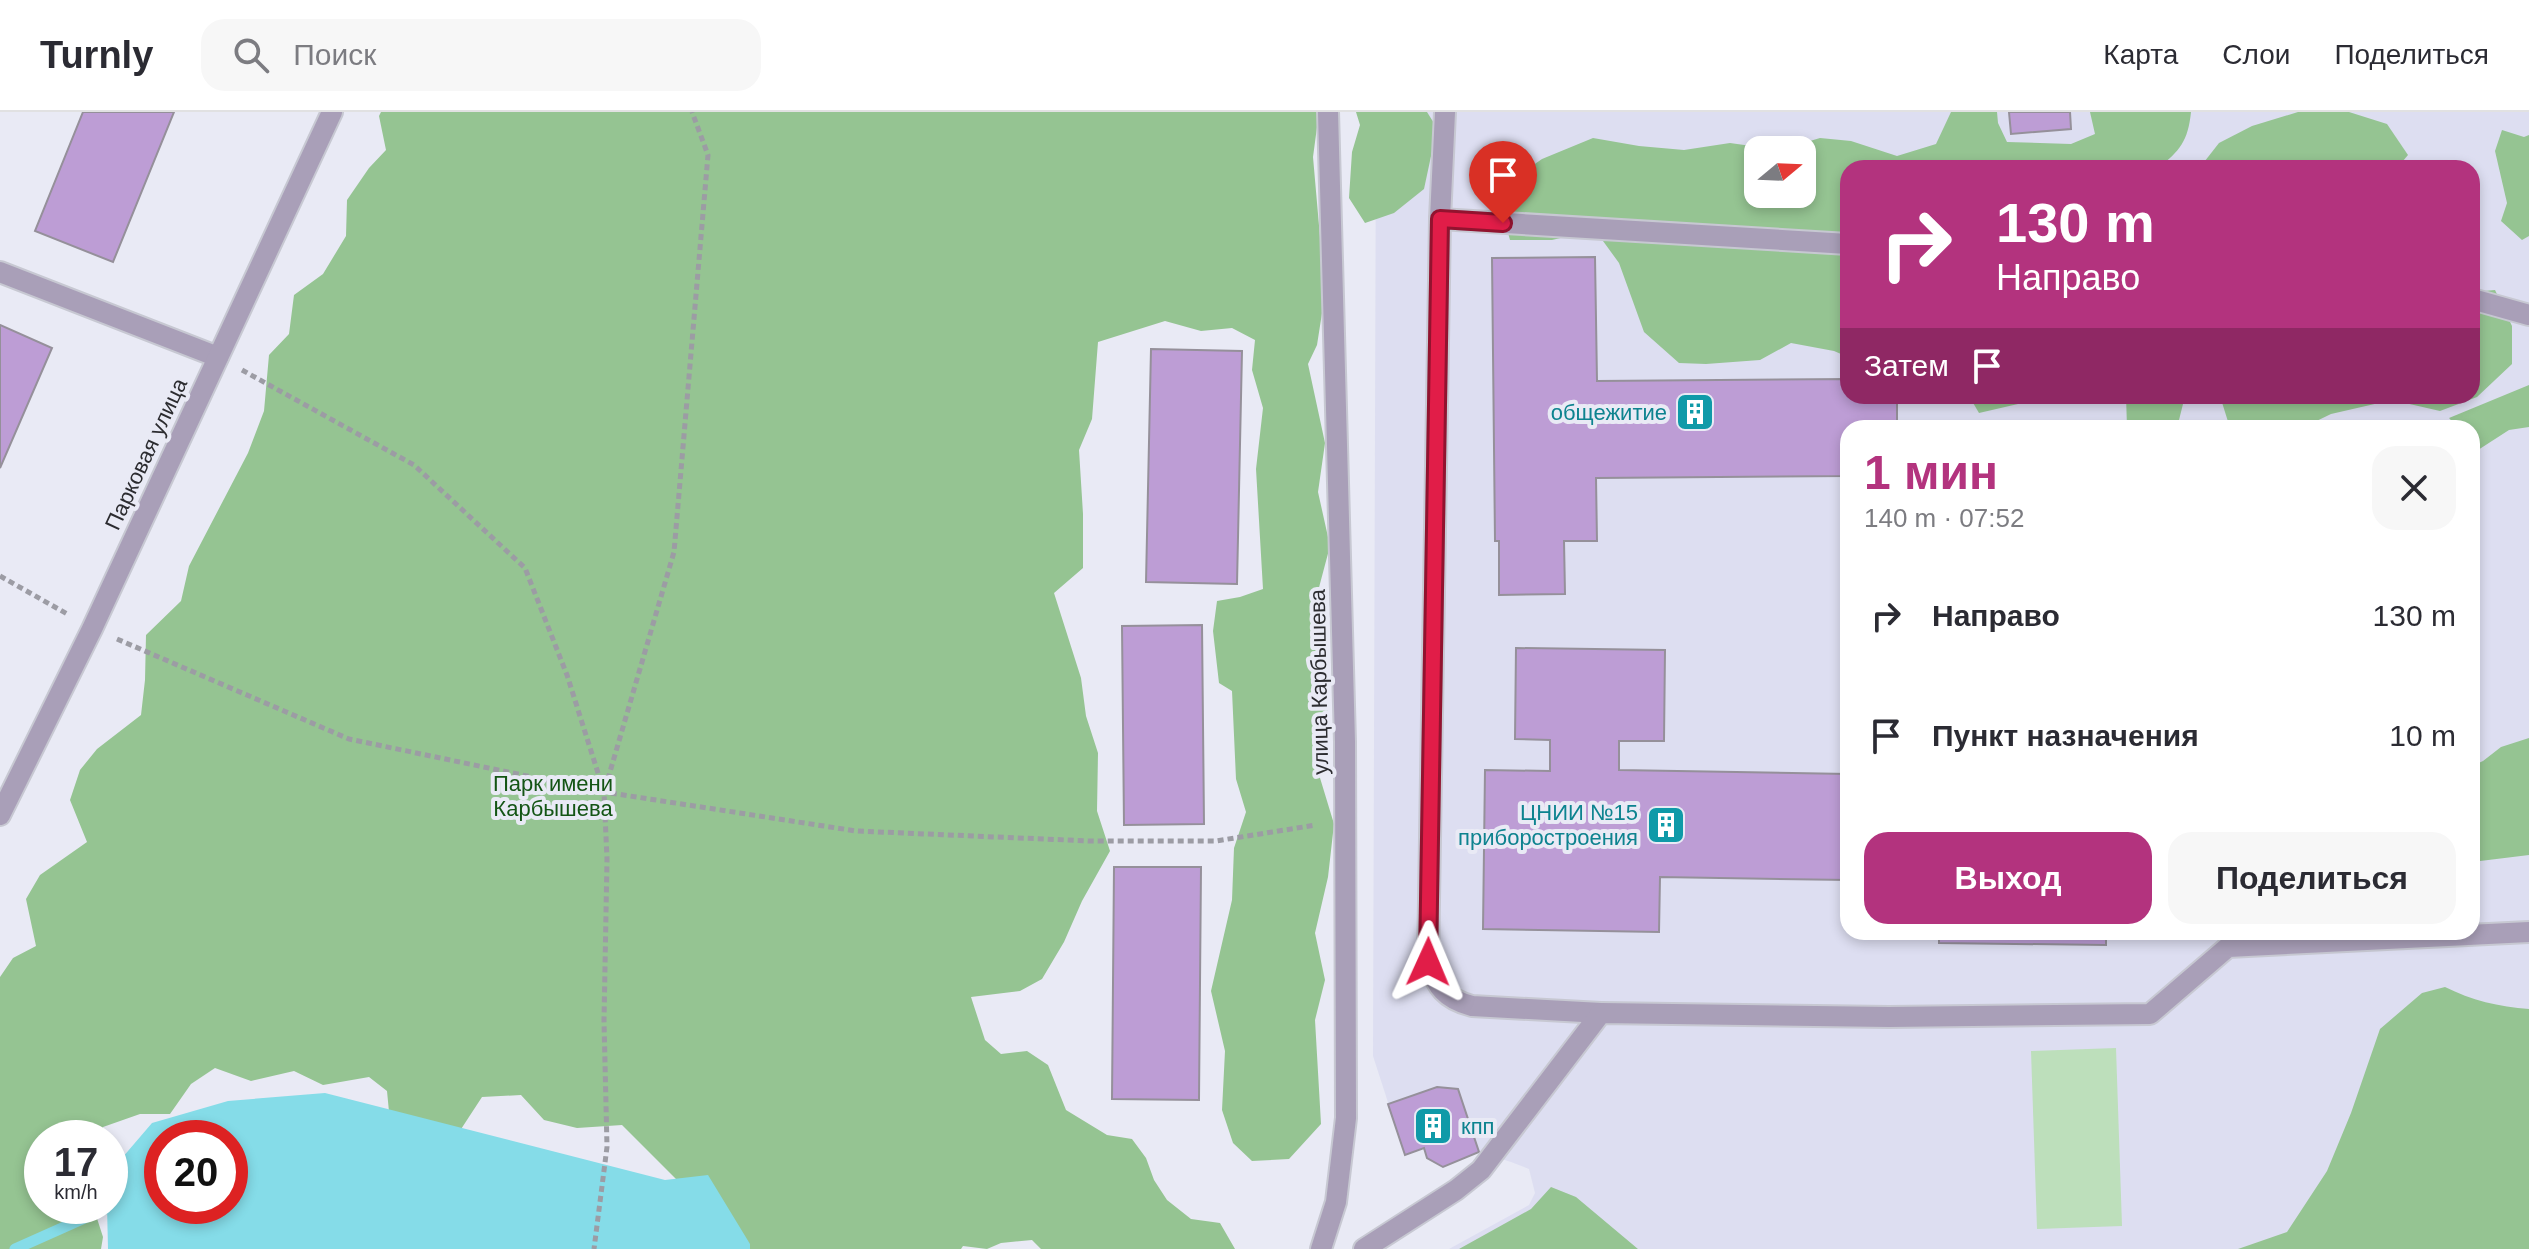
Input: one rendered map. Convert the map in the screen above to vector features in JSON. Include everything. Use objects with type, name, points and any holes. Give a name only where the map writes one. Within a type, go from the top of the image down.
[{"type":"street","name":"Парковая улица","points":[[0,815],[92,629],[332,112]]},
{"type":"street","name":"улица Карбышева","points":[[1321,1249],[1336,1202],[1346,1118],[1345,820],[1328,112]]},
{"type":"street","points":[[1445,112],[1440,219],[1428,962],[1436,984],[1454,1002],[1472,1006],[1601,1013],[1889,1017],[2150,1014],[2228,947],[2368,940]]},
{"type":"street","points":[[1440,219],[1840,244]]},
{"type":"street","points":[[0,272],[218,357]]},
{"type":"street","points":[[2480,301],[2529,315]]},
{"type":"street","points":[[2480,934],[2529,932]]},
{"type":"street","points":[[1364,1249],[1456,1190],[1481,1170],[1601,1013]]},
{"type":"path","points":[[604,792],[674,552],[708,155],[692,112]]},
{"type":"path","points":[[218,357],[414,465],[525,568],[567,675],[604,792],[607,859],[604,1021],[607,1147],[594,1249]]},
{"type":"path","points":[[0,576],[92,629],[349,739],[604,792],[856,831],[1090,841],[1216,841],[1345,820]]},
{"type":"shaded area","points":[[1376,112],[2529,112],[2529,1249],[1449,1249],[1529,1205],[1535,1193],[1529,1169],[1479,1152],[1443,1167],[1427,1158],[1424,1148],[1405,1155],[1373,1056]]},
{"type":"green space","name":"Парк имени Карбышева","points":[[381,112],[1319,112],[1313,157],[1325,294],[1317,345],[1308,364],[1325,443],[1318,492],[1330,546],[1317,595],[1326,656],[1328,712],[1317,768],[1334,824],[1328,877],[1315,933],[1325,980],[1315,1020],[1321,1124],[1289,1159],[1252,1161],[1233,1143],[1222,1110],[1225,1051],[1211,991],[1232,900],[1234,848],[1246,812],[1236,779],[1232,691],[1219,683],[1213,631],[1217,601],[1263,589],[1256,469],[1263,408],[1252,370],[1255,340],[1232,328],[1201,331],[1165,321],[1098,342],[1092,419],[1079,450],[1083,568],[1054,593],[1081,678],[1086,716],[1098,753],[1097,811],[1110,851],[1042,979],[1020,991],[971,997],[985,1040],[1001,1054],[1027,1051],[1048,1065],[1066,1110],[1107,1135],[1132,1139],[1146,1158],[1154,1180],[1167,1200],[1191,1219],[1220,1223],[1235,1249],[1041,1249],[1032,1240],[1001,1243],[987,1249],[963,1246],[961,1249],[728,1249],[685,1188],[622,1125],[577,1128],[544,1120],[521,1095],[482,1097],[450,1146],[390,1122],[387,1091],[369,1077],[323,1085],[294,1071],[251,1081],[215,1068],[191,1084],[170,1114],[140,1114],[123,1120],[24,1120],[24,1224],[99,1224],[103,1237],[101,1249],[0,1249],[0,977],[13,958],[36,946],[26,899],[40,875],[87,842],[70,800],[80,770],[97,749],[141,715],[146,635],[181,601],[189,566],[248,453],[264,411],[269,355],[289,334],[294,295],[323,274],[346,236],[347,200],[386,150],[379,116]]},
{"type":"green space","points":[[1356,112],[1427,112],[1437,128],[1424,189],[1394,213],[1365,223],[1349,198],[1352,152],[1360,125]]},
{"type":"green space","points":[[1951,112],[1997,112],[1998,123],[2007,142],[2071,144],[2095,134],[2090,112],[2191,112],[2182,144],[2167,160],[1840,160],[1840,354],[1791,343],[1760,360],[1679,363],[1644,332],[1619,263],[1595,230],[1552,240],[1510,240],[1502,211],[1512,180],[1542,159],[1593,138],[1684,150],[1730,143],[1744,145],[1744,208],[1816,208],[1816,139],[1851,141],[1897,156],[1936,144]]},
{"type":"green space","points":[[2298,112],[2349,112],[2387,124],[2408,155],[2404,160],[2206,160],[2219,143],[2252,126]]},
{"type":"green space","points":[[2502,130],[2524,137],[2529,135],[2529,236],[2522,240],[2501,221],[2507,203],[2495,151]]},
{"type":"green space","points":[[2495,290],[2512,326],[2512,364],[2480,394],[2480,291]]},
{"type":"green space","points":[[2529,385],[2529,427],[2509,430],[2480,449],[2480,420],[2449,418]]},
{"type":"green space","points":[[1974,404],[2018,404],[1979,413]]},
{"type":"green space","points":[[2126,404],[2183,404],[2179,420],[2127,420]]},
{"type":"green space","points":[[2222,404],[2375,404],[2319,420],[2228,420]]},
{"type":"green space","points":[[2409,404],[2458,404],[2440,411]]},
{"type":"green space","points":[[2529,738],[2529,855],[2480,861],[2480,762],[2501,747]]},
{"type":"green space","points":[[2445,987],[2486,1002],[2529,1009],[2529,1249],[2238,1249],[2287,1232],[2327,1171],[2380,1029],[2422,993]]},
{"type":"green space","points":[[2116,1048],[2122,1226],[2037,1229],[2031,1051]]},
{"type":"green space","points":[[1551,1187],[1576,1197],[1638,1249],[1459,1249],[1531,1209]]},
{"type":"water","points":[[325,1093],[665,1180],[708,1175],[750,1244],[750,1249],[108,1249],[107,1224],[128,1224],[128,1151],[144,1132],[144,1224],[248,1224],[248,1120],[162,1120],[228,1101]]},
{"type":"building","points":[[83,112],[174,112],[113,262],[35,231]]},
{"type":"building","points":[[2009,112],[2070,112],[2071,129],[2011,134]]},
{"type":"building","name":"общежитие","points":[[1595,257],[1597,381],[1840,379],[1840,404],[1897,404],[1897,420],[1840,420],[1840,476],[1596,478],[1597,541],[1564,541],[1565,594],[1499,595],[1499,541],[1495,541],[1492,258]]},
{"type":"building","points":[[0,325],[52,348],[0,468]]},
{"type":"building","points":[[1151,349],[1242,351],[1237,584],[1146,582]]},
{"type":"building","points":[[1202,625],[1204,824],[1124,825],[1122,626]]},
{"type":"building","name":"ЦНИИ №15 приборостроения","points":[[1516,648],[1665,650],[1664,741],[1619,741],[1619,770],[1840,774],[1840,880],[1660,877],[1659,932],[1483,929],[1485,770],[1550,771],[1550,740],[1515,739]]},
{"type":"building","points":[[1114,867],[1201,867],[1199,1100],[1112,1099]]},
{"type":"building","points":[[1939,940],[2106,940],[2106,945],[1939,943]]},
{"type":"building","name":"кпп","points":[[1437,1087],[1458,1089],[1479,1152],[1443,1167],[1427,1158],[1424,1148],[1405,1155],[1388,1104]]},
{"type":"waterway","points":[[15,1249],[71,1224]]},
{"type":"place","name":"общежитие","points":[[1695,412]]},
{"type":"place","name":"ЦНИИ №15 приборостроения","points":[[1666,825]]},
{"type":"place","name":"кпп","points":[[1433,1126]]},
{"type":"route","points":[[1428,962],[1440,219],[1503,223]]}]
